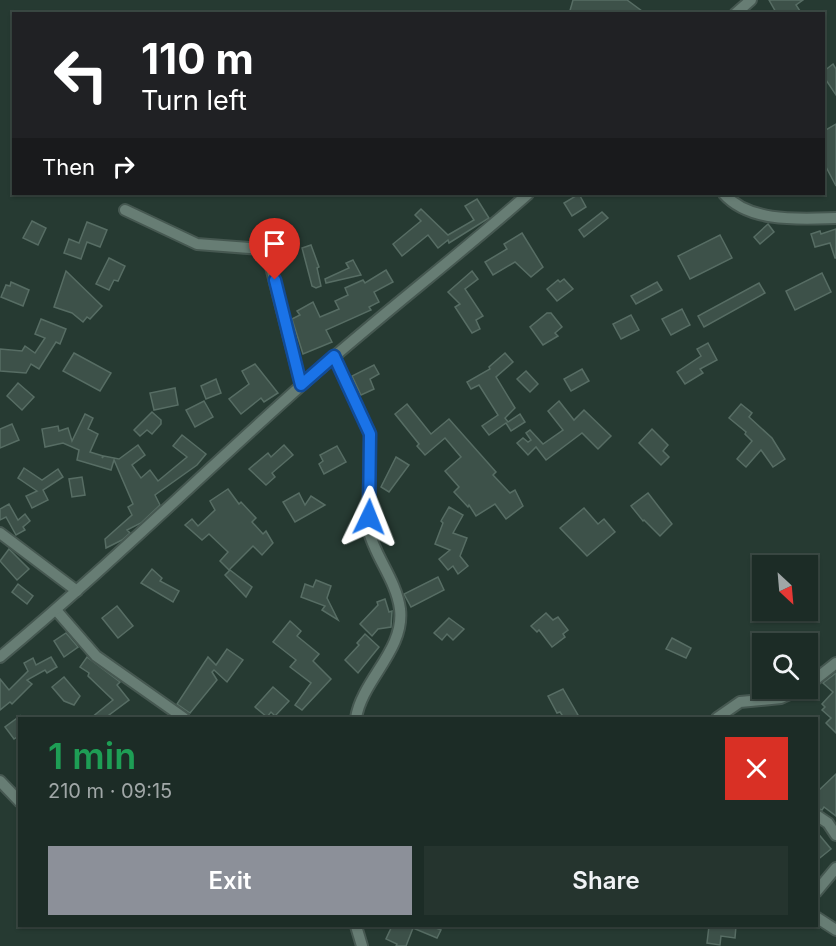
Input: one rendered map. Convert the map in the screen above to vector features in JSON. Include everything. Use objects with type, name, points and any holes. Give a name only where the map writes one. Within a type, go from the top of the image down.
[{"type":"street","points":[[737,12],[751,0]]},
{"type":"street","points":[[0,657],[56,610],[186,487],[334,356],[527,195]]},
{"type":"street","points":[[725,195],[732,203],[779,217],[836,219]]},
{"type":"street","points":[[125,210],[197,244],[261,249],[268,255],[301,385]]},
{"type":"street","points":[[334,356],[370,434],[368,528],[371,540],[396,592],[400,609],[397,631],[386,658],[363,695],[356,717]]},
{"type":"street","points":[[0,533],[77,591]]},
{"type":"street","points":[[56,610],[96,656],[183,717]]},
{"type":"street","points":[[818,677],[836,663]]},
{"type":"street","points":[[718,717],[740,702],[771,699]]},
{"type":"street","points":[[0,781],[18,800]]},
{"type":"street","points":[[818,816],[828,823],[836,835]]},
{"type":"street","points":[[818,889],[836,868]]},
{"type":"street","points":[[818,918],[836,930]]},
{"type":"street","points":[[356,927],[362,946]]},
{"type":"building","points":[[573,0],[627,0],[643,12],[570,12]]},
{"type":"building","points":[[769,0],[803,0],[796,5],[801,12],[776,12]]},
{"type":"building","points":[[833,64],[836,69],[836,95],[825,78],[825,70]]},
{"type":"building","points":[[836,124],[836,186],[825,165],[825,130]]},
{"type":"building","points":[[580,195],[586,207],[572,216],[564,203]]},
{"type":"building","points":[[477,199],[489,218],[449,243],[448,240],[438,248],[428,235],[402,256],[393,244],[421,221],[415,215],[421,209],[448,235],[474,220],[465,206]]},
{"type":"building","points":[[602,212],[608,218],[584,237],[579,230]]},
{"type":"building","points":[[32,221],[46,228],[38,245],[23,238]]},
{"type":"building","points":[[87,222],[107,230],[100,247],[87,242],[81,259],[64,253],[69,239],[79,243]]},
{"type":"building","points":[[768,224],[774,232],[760,244],[754,237]]},
{"type":"building","points":[[836,229],[835,258],[830,243],[815,247],[811,234],[820,231],[821,234]]},
{"type":"building","points":[[522,233],[543,267],[531,277],[515,262],[493,275],[485,262],[507,249],[504,244]]},
{"type":"building","points":[[720,235],[732,258],[690,279],[678,256]]},
{"type":"building","points":[[311,245],[319,267],[317,268],[321,286],[316,288],[312,286],[302,248]]},
{"type":"building","points":[[109,258],[125,266],[118,281],[114,280],[109,290],[96,284]]},
{"type":"building","points":[[353,260],[361,275],[326,283],[325,279],[349,268],[346,263]]},
{"type":"building","points":[[386,270],[393,282],[374,292],[379,302],[369,307],[371,310],[326,330],[332,342],[303,354],[292,319],[300,315],[297,311],[313,302],[320,317],[339,309],[335,301],[348,295],[345,288],[363,280],[365,283]]},
{"type":"building","points":[[66,271],[102,306],[90,319],[87,317],[83,322],[72,313],[54,307]]},
{"type":"building","points":[[472,271],[478,279],[465,289],[483,316],[476,320],[480,329],[472,333],[455,307],[460,304],[448,292]]},
{"type":"building","points":[[822,273],[831,292],[795,310],[786,291]]},
{"type":"building","points":[[564,279],[573,289],[557,301],[547,289],[558,280],[560,282]]},
{"type":"building","points":[[11,282],[29,290],[23,306],[1,297],[6,285],[10,286]]},
{"type":"building","points":[[657,282],[662,290],[636,304],[631,296]]},
{"type":"building","points":[[759,283],[765,293],[704,327],[698,316]]},
{"type":"building","points":[[682,309],[690,325],[671,335],[662,319]]},
{"type":"building","points":[[547,313],[551,313],[562,327],[555,333],[558,336],[543,345],[530,327]]},
{"type":"building","points":[[631,315],[639,330],[621,339],[613,324]]},
{"type":"building","points":[[41,319],[66,329],[60,344],[56,342],[39,369],[31,364],[26,373],[0,371],[0,349],[22,351],[25,346],[35,353],[45,338],[35,334]]},
{"type":"building","points":[[708,343],[717,360],[700,369],[703,373],[685,384],[677,372],[701,356],[697,349]]},
{"type":"building","points":[[74,353],[111,373],[100,391],[63,371]]},
{"type":"building","points":[[505,353],[513,362],[496,377],[515,408],[505,418],[508,422],[520,414],[525,422],[511,431],[506,423],[489,435],[482,426],[498,415],[479,385],[471,389],[467,382],[490,369],[489,367]]},
{"type":"building","points":[[255,364],[278,393],[264,402],[261,398],[241,414],[229,399],[249,384],[242,371]]},
{"type":"building","points":[[374,365],[379,374],[370,379],[374,389],[361,395],[352,376]]},
{"type":"building","points":[[582,369],[589,381],[571,391],[564,379]]},
{"type":"building","points":[[526,371],[538,384],[530,392],[517,379]]},
{"type":"building","points":[[216,379],[221,393],[206,399],[201,386]]},
{"type":"building","points":[[18,383],[34,397],[22,410],[7,396]]},
{"type":"building","points":[[175,388],[178,405],[154,410],[150,393]]},
{"type":"building","points":[[204,401],[213,417],[195,427],[186,410]]},
{"type":"building","points":[[559,401],[574,420],[584,410],[611,436],[598,449],[582,433],[546,460],[536,447],[528,455],[517,443],[523,438],[528,442],[531,440],[526,433],[530,430],[543,444],[563,430],[548,411]]},
{"type":"building","points":[[407,404],[431,434],[449,419],[496,472],[493,475],[510,493],[515,490],[523,506],[506,519],[495,504],[476,516],[469,505],[468,507],[454,492],[459,487],[445,471],[461,457],[445,438],[425,455],[395,414]]},
{"type":"building","points":[[741,404],[752,413],[749,417],[772,438],[785,459],[773,467],[761,450],[746,467],[737,459],[752,441],[745,434],[746,432],[729,418]]},
{"type":"building","points":[[152,412],[161,420],[161,424],[152,434],[147,430],[140,436],[134,430]]},
{"type":"building","points":[[85,414],[93,418],[88,429],[98,434],[90,452],[103,456],[102,458],[104,456],[119,459],[138,445],[145,455],[132,465],[141,478],[150,470],[158,481],[187,457],[173,446],[182,435],[206,454],[197,465],[155,495],[160,505],[141,523],[127,530],[130,533],[122,540],[106,548],[105,539],[132,515],[128,507],[133,504],[114,460],[111,470],[77,460],[79,450],[63,443],[45,447],[42,429],[58,426],[59,431],[68,428],[72,441]]},
{"type":"building","points":[[12,424],[19,440],[0,448],[0,429]]},
{"type":"building","points":[[652,429],[668,445],[663,451],[669,457],[661,465],[639,443]]},
{"type":"building","points":[[284,445],[293,455],[272,473],[275,477],[266,485],[249,469],[268,453],[271,457]]},
{"type":"building","points":[[337,446],[346,462],[324,474],[319,464],[323,461],[320,455]]},
{"type":"building","points":[[396,457],[409,465],[389,492],[381,487]]},
{"type":"building","points":[[24,468],[42,480],[58,469],[63,477],[43,490],[48,500],[32,508],[26,496],[37,491],[18,478]]},
{"type":"building","points":[[82,477],[85,495],[72,497],[69,479]]},
{"type":"building","points":[[228,489],[239,504],[241,502],[256,518],[252,522],[263,534],[266,531],[273,543],[262,555],[253,546],[229,570],[220,561],[228,552],[209,534],[202,540],[185,525],[192,519],[198,526],[215,510],[210,501]]},
{"type":"building","points":[[299,493],[305,505],[311,496],[325,505],[295,522],[283,502]]},
{"type":"building","points":[[648,493],[672,524],[660,536],[631,506]]},
{"type":"building","points":[[9,504],[18,520],[25,514],[30,521],[23,527],[25,530],[16,535],[6,517],[0,520],[0,509]]},
{"type":"building","points":[[449,507],[463,515],[453,533],[467,538],[460,556],[468,566],[458,574],[453,566],[448,570],[439,559],[450,550],[435,544],[443,523],[441,521]]},
{"type":"building","points":[[584,508],[598,524],[604,519],[615,532],[587,556],[560,528]]},
{"type":"building","points":[[9,549],[29,569],[17,580],[0,561]]},
{"type":"building","points":[[152,569],[162,578],[160,581],[179,591],[173,602],[141,583]]},
{"type":"building","points":[[230,570],[252,587],[246,597],[225,575]]},
{"type":"building","points":[[438,577],[444,590],[411,607],[404,594]]},
{"type":"building","points":[[316,580],[331,586],[327,598],[338,620],[322,610],[325,606],[301,597],[305,584],[313,587]]},
{"type":"building","points":[[18,584],[33,596],[27,604],[12,592]]},
{"type":"building","points":[[385,599],[389,612],[392,611],[391,627],[378,629],[372,636],[360,624],[378,605],[377,602]]},
{"type":"building","points":[[117,606],[133,626],[118,638],[102,618]]},
{"type":"building","points":[[546,613],[553,620],[558,617],[568,630],[563,634],[565,637],[552,647],[539,630],[537,632],[531,626]]},
{"type":"building","points":[[449,618],[464,629],[453,640],[447,634],[442,640],[434,633]]},
{"type":"building","points":[[290,621],[301,631],[297,636],[319,654],[313,661],[331,679],[302,710],[295,705],[311,683],[290,667],[296,660],[273,642]]},
{"type":"building","points":[[66,633],[78,647],[64,657],[54,641]]},
{"type":"building","points":[[365,634],[379,647],[358,673],[345,660],[359,645],[357,643]]},
{"type":"building","points":[[672,638],[691,648],[686,658],[666,649]]},
{"type":"building","points":[[227,649],[243,660],[227,682],[214,670],[212,672],[217,680],[190,713],[177,704],[208,657],[216,665]]},
{"type":"building","points":[[51,657],[57,667],[47,673],[45,670],[27,680],[32,684],[12,704],[10,702],[0,710],[0,679],[9,690],[28,671],[24,663],[33,658],[36,665]]},
{"type":"building","points":[[87,657],[120,682],[117,685],[129,700],[106,717],[92,717],[113,700],[88,676],[89,673],[80,667]]},
{"type":"building","points":[[836,673],[836,733],[826,723],[831,718],[822,710],[825,707],[822,704],[833,692],[823,683]]},
{"type":"building","points":[[64,677],[80,696],[74,705],[64,701],[52,687]]},
{"type":"building","points":[[273,687],[289,701],[275,716],[271,712],[267,717],[255,707]]},
{"type":"building","points":[[563,689],[578,715],[563,717],[560,712],[557,713],[548,696]]},
{"type":"building","points":[[18,717],[18,736],[14,739],[5,727]]},
{"type":"building","points":[[836,774],[836,816],[824,807],[822,810],[818,809],[818,791]]},
{"type":"building","points":[[818,833],[831,849],[818,859]]},
{"type":"building","points":[[392,927],[434,927],[441,930],[437,938],[413,928],[406,946],[396,946],[397,944],[386,939]]},
{"type":"building","points":[[709,927],[736,927],[735,938],[721,936],[720,945],[707,943]]},
{"type":"route","points":[[275,280],[301,385],[334,356],[365,421],[370,434],[371,450],[369,517]]}]
